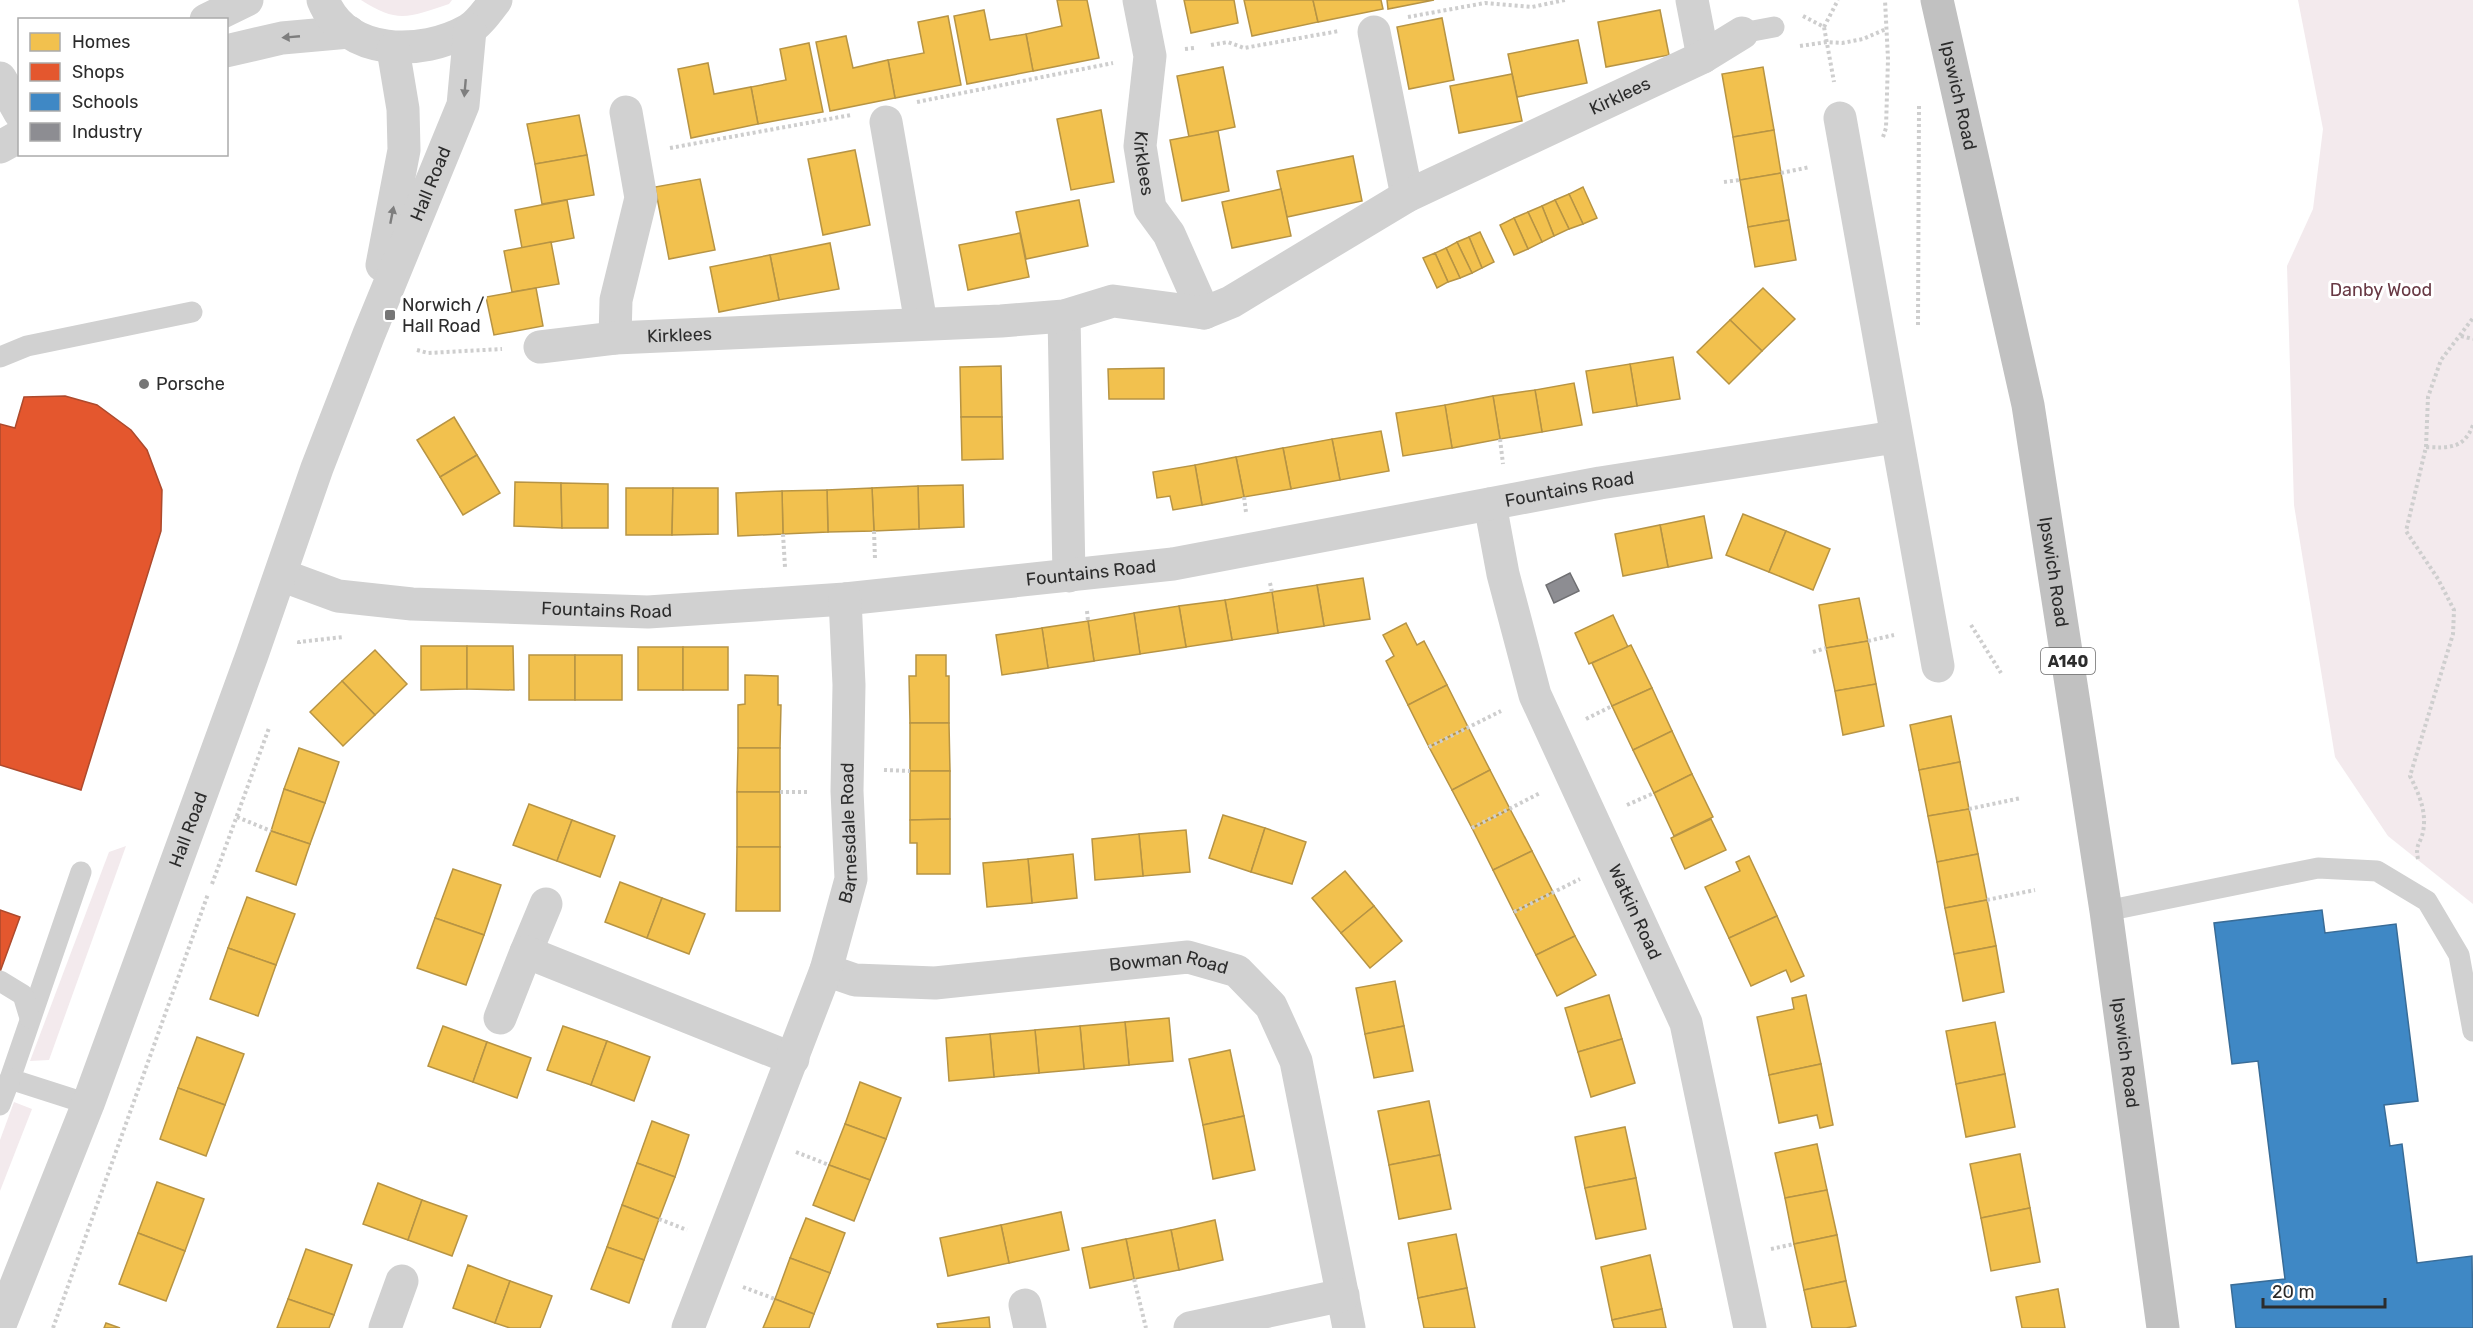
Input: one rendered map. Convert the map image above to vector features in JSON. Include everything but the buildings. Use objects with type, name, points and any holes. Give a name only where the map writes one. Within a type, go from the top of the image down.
[{"type":"highway","name":"Ipswich Road","points":[[1937,0],[2028,405],[2106,911],[2163,1328]]},
{"type":"street","points":[[210,18],[247,0]]},
{"type":"street","points":[[323,0],[326,9],[349,32],[371,43],[393,49],[434,44],[470,30],[496,0]]},
{"type":"street","name":"Kirklees","points":[[1139,0],[1150,56],[1140,146],[1150,208],[1170,234],[1204,313]]},
{"type":"street","points":[[1692,0],[1703,57]]},
{"type":"street","name":"Hall Road","points":[[0,1324],[88,1104],[317,468],[463,105],[470,30]]},
{"type":"street","points":[[228,51],[282,38],[349,32]]},
{"type":"street","points":[[1374,32],[1407,196]]},
{"type":"street","name":"Kirklees","points":[[540,347],[615,338],[1001,321],[1064,316],[1113,301],[1204,313],[1231,302],[1407,196],[1703,57],[1742,33]]},
{"type":"street","name":"Hall Road","points":[[369,334],[404,150],[403,109],[393,49]]},
{"type":"street","points":[[0,78],[18,110]]},
{"type":"street","points":[[615,338],[616,300],[641,198],[626,112]]},
{"type":"street","points":[[1840,118],[1895,437],[1938,666]]},
{"type":"street","points":[[886,122],[921,323]]},
{"type":"street","points":[[0,147],[18,137]]},
{"type":"street","points":[[1064,316],[1069,576]]},
{"type":"street","name":"Fountains Road","points":[[280,575],[338,596],[412,604],[648,612],[845,599],[1173,564],[1612,481],[1895,437]]},
{"type":"street","name":"Watkin Road","points":[[1490,504],[1503,574],[1534,695],[1686,1023],[1750,1328]]},
{"type":"street","name":"Barnesdale Road","points":[[688,1328],[826,970],[851,879],[847,791],[849,685],[845,599]]},
{"type":"street","points":[[500,1018],[546,904]]},
{"type":"street","points":[[526,952],[793,1059]]},
{"type":"street","name":"Bowman Road","points":[[826,970],[855,980],[935,983],[1188,957],[1237,971],[1270,1006],[1296,1061],[1350,1328]]},
{"type":"street","points":[[385,1328],[402,1281]]},
{"type":"street","points":[[1190,1328],[1343,1295]]},
{"type":"lane","points":[[1742,33],[1774,27]]},
{"type":"lane","points":[[0,357],[27,346],[192,312]]},
{"type":"lane","points":[[2106,911],[2318,868],[2377,872],[2427,901],[2459,955],[2473,1031]]},
{"type":"lane","points":[[0,1105],[81,872]]},
{"type":"lane","points":[[0,981],[23,995],[30,1018]]},
{"type":"lane","points":[[10,1079],[88,1104]]},
{"type":"path","points":[[1774,27],[1776,0],[1824,27]]},
{"type":"path","points":[[1838,0],[1824,27],[1840,118]]},
{"type":"path","points":[[1848,159],[1875,154],[1886,128],[1885,0]]},
{"type":"path","points":[[1827,42],[1842,43],[1863,39],[1886,29]]},
{"type":"path","points":[[1918,326],[1919,98]]},
{"type":"path","points":[[1724,183],[1740,180]]},
{"type":"path","points":[[2419,864],[2415,848],[2423,832],[2422,800],[2410,776],[2453,634],[2454,610],[2438,579],[2406,531],[2427,447],[2428,397],[2441,360],[2462,336],[2473,318]]},
{"type":"path","points":[[2462,336],[2473,339]]},
{"type":"path","points":[[417,350],[428,353],[540,347]]},
{"type":"path","points":[[2427,447],[2450,448],[2468,437],[2473,425]]},
{"type":"path","points":[[295,653],[299,642],[355,636]]},
{"type":"path","points":[[1813,652],[1826,648]]},
{"type":"path","points":[[1429,747],[1534,695]]},
{"type":"path","points":[[53,1328],[272,719]]},
{"type":"path","points":[[1472,828],[1573,776]]},
{"type":"path","points":[[1969,808],[2020,798]]},
{"type":"path","points":[[237,817],[271,831]]},
{"type":"path","points":[[1514,912],[1612,863]]},
{"type":"path","points":[[1987,900],[2035,890]]},
{"type":"path","points":[[1134,1279],[1146,1328]]},
{"type":"green space","points":[[361,0],[452,0],[449,4],[435,9],[404,16],[385,13]]},
{"type":"green space","name":"Danby Wood","points":[[2298,0],[2473,0],[2473,904],[2388,836],[2335,757],[2294,505],[2287,266],[2313,209],[2323,129]]},
{"type":"green space","points":[[126,846],[49,1060],[30,1061],[109,852]]},
{"type":"green space","points":[[14,1102],[32,1109],[0,1191],[0,1140]]},
{"type":"place","name":"Norwich / Hall Road","points":[[390,315]]},
{"type":"place","name":"Porsche","points":[[144,384]]}]
